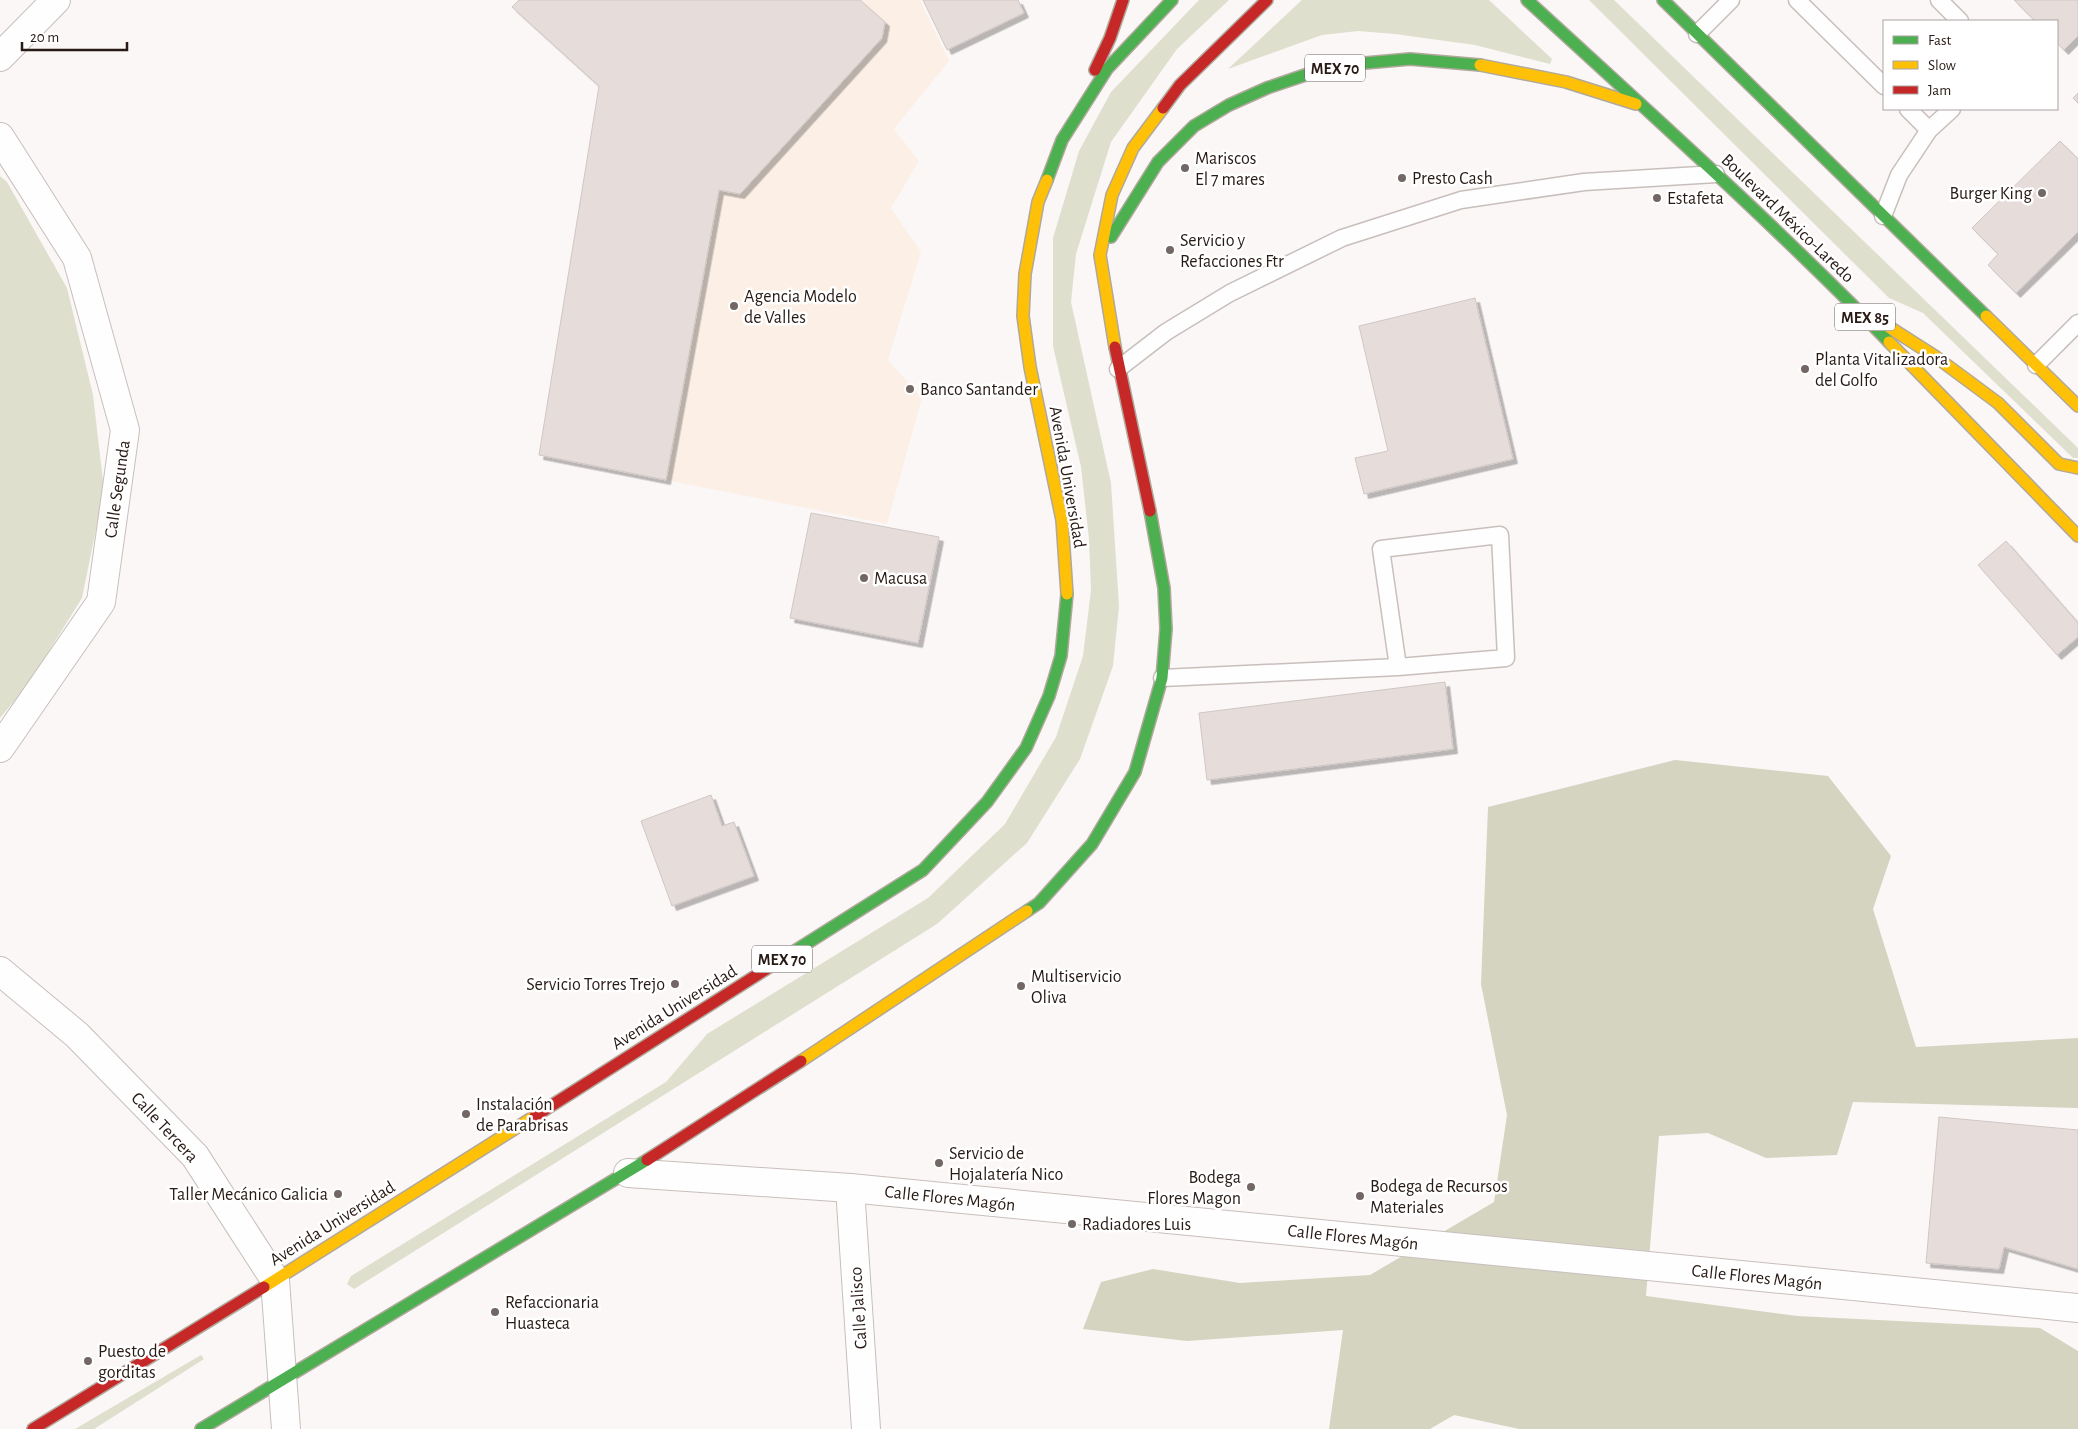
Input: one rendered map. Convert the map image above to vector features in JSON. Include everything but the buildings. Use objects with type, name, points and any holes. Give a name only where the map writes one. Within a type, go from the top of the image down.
[{"type":"main road","points":[[1062,140],[1110,38],[1123,0]]},
{"type":"main road","name":"Avenida Universidad","points":[[33,1429],[275,1280],[923,870],[987,802],[1026,748],[1049,696],[1061,656],[1068,588],[1062,520],[1030,368],[1023,316],[1024,274],[1038,202],[1062,140],[1107,68],[1172,0]]},
{"type":"main road","points":[[201,1429],[628,1173],[977,946],[1039,903],[1092,844],[1135,772],[1162,678],[1166,629],[1164,588],[1157,541],[1118,369],[1100,256],[1112,195],[1133,148],[1180,85],[1267,0]]},
{"type":"main road","name":"Boulevard México-Laredo","points":[[1527,0],[1716,174],[1850,302],[2078,536]]},
{"type":"main road","points":[[1663,0],[2078,406]]},
{"type":"main road","name":"MEX 70","points":[[1100,256],[1126,211],[1158,162],[1194,126],[1229,106],[1267,88],[1311,73],[1354,64],[1410,59],[1485,65],[1566,82],[1643,107]]},
{"type":"main road","points":[[1850,302],[1936,357],[1998,403],[2058,464],[2078,468]]},
{"type":"street","points":[[0,57],[56,0]]},
{"type":"street","name":"Calle Segunda","points":[[0,138],[76,258],[125,430],[101,602],[0,748]]},
{"type":"street","name":"Calle Tercera","points":[[0,971],[77,1035],[195,1156],[275,1280],[286,1429]]},
{"type":"street","name":"Calle Flores Magón","points":[[628,1173],[850,1188],[2078,1308]]},
{"type":"street","name":"Calle Jalisco","points":[[850,1188],[866,1429]]},
{"type":"lane","points":[[1696,34],[1731,0]]},
{"type":"lane","points":[[1797,0],[1883,85]]},
{"type":"lane","points":[[1939,0],[1959,20]]},
{"type":"lane","points":[[1909,110],[1929,130]]},
{"type":"lane","points":[[1883,216],[1899,174],[1929,130],[1951,110]]},
{"type":"lane","points":[[1118,369],[1166,332],[1230,293],[1342,238],[1460,200],[1584,182],[1716,174]]},
{"type":"lane","points":[[2036,365],[2078,323]]},
{"type":"lane","points":[[1162,678],[1398,667],[1506,658],[1500,535],[1381,549],[1398,667]]},
{"type":"shaded area","name":"Agencia Modelo de Valles","points":[[519,0],[920,0],[949,61],[894,129],[919,161],[891,208],[921,252],[888,360],[922,398],[887,524],[539,455],[599,86],[512,7]]},
{"type":"green space","points":[[1199,0],[1229,0],[1177,49],[1111,142],[1076,254],[1071,302],[1111,483],[1119,606],[1113,666],[1080,759],[1027,843],[937,924],[354,1289],[347,1284],[351,1276],[666,1082],[707,1034],[928,898],[1005,824],[1056,737],[1083,656],[1091,590],[1089,539],[1081,467],[1053,346],[1053,238],[1079,151],[1111,92]]},
{"type":"green space","points":[[1302,0],[1489,0],[1552,59],[1550,64],[1475,45],[1358,31],[1322,35],[1228,69]]},
{"type":"green space","points":[[1589,0],[1614,0],[2078,448],[2078,458],[2073,458],[1923,313],[1889,298]]},
{"type":"green space","points":[[0,176],[7,182],[67,288],[93,395],[104,490],[82,598],[27,686],[0,718]]},
{"type":"green space","points":[[1675,760],[1828,776],[1891,856],[1873,909],[1916,1047],[2078,1038],[2078,1108],[1853,1102],[1837,1155],[1766,1158],[1708,1133],[1659,1136],[1646,1296],[1797,1316],[2040,1328],[2078,1351],[2078,1429],[1519,1429],[1454,1415],[1430,1429],[1329,1429],[1343,1330],[1187,1341],[1083,1329],[1101,1282],[1153,1269],[1240,1283],[1370,1275],[1494,1202],[1507,1115],[1481,984],[1488,807]]},
{"type":"green space","points":[[201,1355],[204,1359],[94,1429],[75,1429]]},
{"type":"traffic: fast","points":[[1047,180],[1062,140],[1107,69],[1172,0]]},
{"type":"traffic: fast","points":[[1527,0],[1756,211],[1889,342]]},
{"type":"traffic: fast","points":[[1663,0],[1986,316]]},
{"type":"traffic: fast","points":[[1111,237],[1158,162],[1194,126],[1229,105],[1267,88],[1311,73],[1354,64],[1410,59],[1480,65]]},
{"type":"traffic: fast","points":[[1027,911],[1039,903],[1092,844],[1135,772],[1162,678],[1166,629],[1164,588],[1150,511]]},
{"type":"traffic: fast","points":[[790,954],[923,870],[987,802],[1026,748],[1049,696],[1061,656],[1067,594]]},
{"type":"traffic: fast","points":[[201,1429],[647,1160]]},
{"type":"traffic: slow","points":[[1480,65],[1566,82],[1636,104]]},
{"type":"traffic: slow","points":[[1115,347],[1100,255],[1112,195],[1133,148],[1163,108]]},
{"type":"traffic: slow","points":[[1047,180],[1038,202],[1025,274],[1023,316],[1030,367],[1062,520],[1067,594]]},
{"type":"traffic: slow","points":[[1986,316],[2078,406]]},
{"type":"traffic: slow","points":[[1889,327],[1936,357],[1998,403],[2059,464],[2078,468]]},
{"type":"traffic: slow","points":[[1889,342],[2078,536]]},
{"type":"traffic: slow","points":[[801,1061],[1027,911]]},
{"type":"traffic: slow","points":[[264,1287],[535,1116]]},
{"type":"traffic: jam","points":[[1095,70],[1110,38],[1123,0]]},
{"type":"traffic: jam","points":[[1163,108],[1180,85],[1267,0]]},
{"type":"traffic: jam","points":[[1115,347],[1150,511]]},
{"type":"traffic: jam","points":[[535,1116],[790,954]]},
{"type":"traffic: jam","points":[[647,1160],[801,1061]]},
{"type":"traffic: jam","points":[[33,1429],[264,1287]]},
{"type":"place","name":"Mariscos El 7 mares","points":[[1185,168]]},
{"type":"place","name":"Presto Cash","points":[[1402,178]]},
{"type":"place","name":"Burger King","points":[[2042,193]]},
{"type":"place","name":"Estafeta","points":[[1657,198]]},
{"type":"place","name":"Servicio y Refacciones Ftr","points":[[1170,250]]},
{"type":"place","name":"Agencia Modelo de Valles","points":[[734,306]]},
{"type":"place","name":"Planta Vitalizadora del Golfo","points":[[1805,369]]},
{"type":"place","name":"Banco Santander","points":[[910,389]]},
{"type":"place","name":"Macusa","points":[[864,578]]},
{"type":"place","name":"Servicio Torres Trejo","points":[[675,984]]},
{"type":"place","name":"Multiservicio Oliva","points":[[1021,986]]},
{"type":"place","name":"Instalación de Parabrisas","points":[[466,1114]]},
{"type":"place","name":"Servicio de Hojalatería Nico","points":[[939,1163]]},
{"type":"place","name":"Bodega Flores Magon","points":[[1251,1187]]},
{"type":"place","name":"Taller Mecánico Galicia","points":[[338,1194]]},
{"type":"place","name":"Bodega de Recursos Materiales","points":[[1360,1196]]},
{"type":"place","name":"Radiadores Luis","points":[[1072,1224]]},
{"type":"place","name":"Refaccionaria Huasteca","points":[[495,1312]]},
{"type":"place","name":"Puesto de gorditas","points":[[88,1361]]}]
